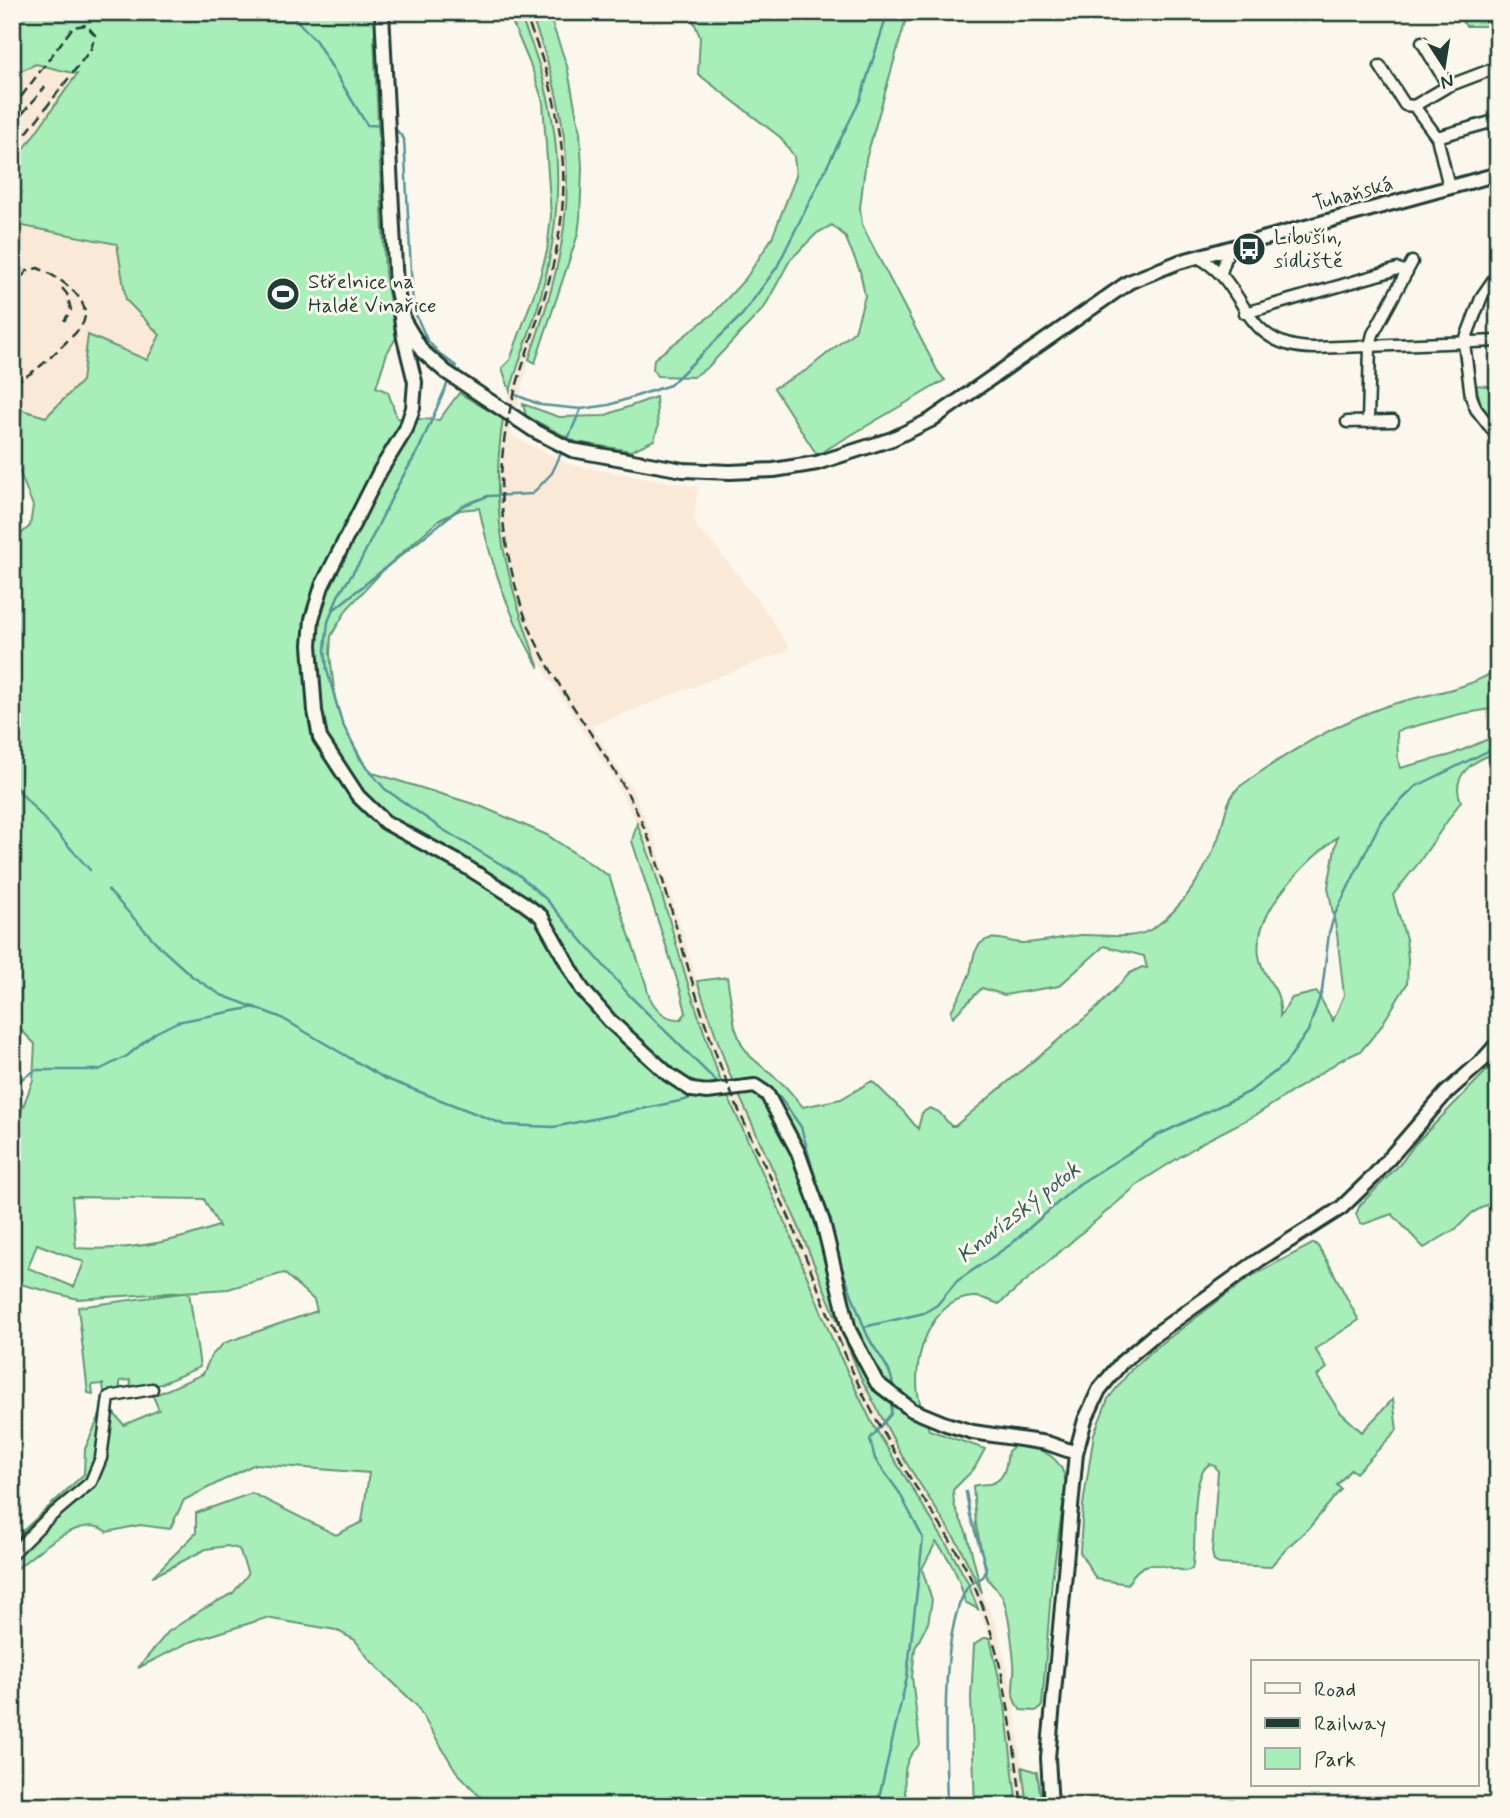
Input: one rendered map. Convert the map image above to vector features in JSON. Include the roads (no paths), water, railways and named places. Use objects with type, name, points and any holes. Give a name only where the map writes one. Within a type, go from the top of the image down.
[{"type":"street","points":[[382,12],[394,268],[404,338],[415,382],[413,408],[406,429],[380,471],[322,586],[312,620],[310,645],[320,738],[358,796],[385,821],[460,863],[541,916],[582,989],[610,1021],[669,1075],[692,1090],[707,1092],[755,1086],[767,1094],[798,1152],[823,1222],[849,1330],[877,1382],[912,1410],[946,1424],[973,1432],[1047,1443],[1076,1453]]},
{"type":"street","points":[[1422,42],[1448,86]]},
{"type":"street","points":[[1380,66],[1405,105],[1414,106],[1448,86],[1498,67]]},
{"type":"street","points":[[1414,106],[1437,137],[1449,187]]},
{"type":"street","points":[[1437,137],[1498,120]]},
{"type":"street","name":"Tuhaňská","points":[[400,310],[415,342],[444,370],[535,432],[572,450],[683,470],[774,470],[817,463],[892,439],[931,420],[1129,282],[1179,261],[1498,174]]},
{"type":"street","points":[[1221,273],[1229,248]]},
{"type":"street","points":[[1197,257],[1221,273],[1245,313],[1267,335],[1288,345],[1314,348],[1498,341]]},
{"type":"street","points":[[1245,313],[1409,267],[1373,334],[1370,346],[1368,422]]},
{"type":"street","points":[[1498,273],[1482,296],[1464,342],[1471,396],[1476,409],[1498,437]]},
{"type":"street","points":[[415,382],[423,373],[444,370]]},
{"type":"street","points":[[1347,422],[1394,421]]},
{"type":"street","points":[[1051,1806],[1048,1758],[1076,1453],[1085,1420],[1099,1390],[1121,1363],[1153,1336],[1248,1268],[1341,1208],[1373,1177],[1446,1093],[1498,1043]]},
{"type":"street","points":[[12,1554],[44,1521],[91,1482],[101,1458],[109,1397],[152,1390]]},
{"type":"waterway","points":[[289,12],[316,41],[367,125],[384,126]]},
{"type":"waterway","points":[[566,443],[581,409],[609,405],[670,385],[742,315],[777,267],[860,100],[888,12]]},
{"type":"waterway","points":[[393,126],[404,139],[413,308],[427,340],[456,366],[453,370]]},
{"type":"waterway","points":[[449,380],[419,449],[361,560],[338,596],[328,622],[325,649],[327,670],[342,723],[365,766],[385,789],[442,829],[519,875],[546,899],[630,996],[719,1084],[753,1079],[760,1081],[780,1097],[801,1127],[821,1199]]},
{"type":"waterway","points":[[516,395],[541,405],[581,409]]},
{"type":"waterway","points":[[332,611],[462,506],[488,496],[532,494],[552,473],[563,449]]},
{"type":"waterway","name":"Knovízský potok","points":[[893,1391],[890,1374],[864,1327],[924,1313],[937,1305],[957,1281],[1010,1245],[1079,1184],[1156,1136],[1249,1092],[1285,1064],[1308,1031],[1322,991],[1329,933],[1335,914],[1381,821],[1415,787],[1498,746]]},
{"type":"waterway","points":[[12,783],[90,870]]},
{"type":"waterway","points":[[108,890],[163,950],[193,977],[221,995],[280,1017],[384,1078],[505,1125],[554,1127],[694,1096]]},
{"type":"waterway","points":[[12,1085],[36,1070],[99,1070],[127,1056],[155,1033],[177,1022],[255,1007]]},
{"type":"waterway","points":[[836,1253],[864,1327]]},
{"type":"waterway","name":"Knovízský potok","points":[[877,1806],[907,1677],[923,1538],[899,1492],[875,1459],[870,1439],[891,1414],[892,1401]]},
{"type":"waterway","points":[[947,1806],[946,1694],[952,1633],[958,1608],[967,1588],[984,1576],[986,1567],[966,1492]]},
{"type":"railway","points":[[523,12],[543,63],[557,117],[563,201],[556,252],[509,414],[502,459],[504,528],[518,595],[543,655],[628,794],[648,836],[696,995],[725,1077],[794,1229],[855,1377],[887,1439],[972,1581],[999,1664],[1022,1806]]},
{"type":"railway","points":[[12,109],[73,27],[86,25],[95,35],[91,49],[12,152]]},
{"type":"railway","points":[[12,126],[45,87]]},
{"type":"railway","points":[[12,288],[27,271],[38,268],[71,289],[83,305],[85,314],[78,330],[50,358],[12,383]]},
{"type":"railway","points":[[62,288],[67,294],[71,310],[64,321]]},
{"type":"place","name":"Libušín, sídliště","points":[[1249,249]]},
{"type":"place","name":"Střelnice na Haldě Vinařice","points":[[283,294]]}]
